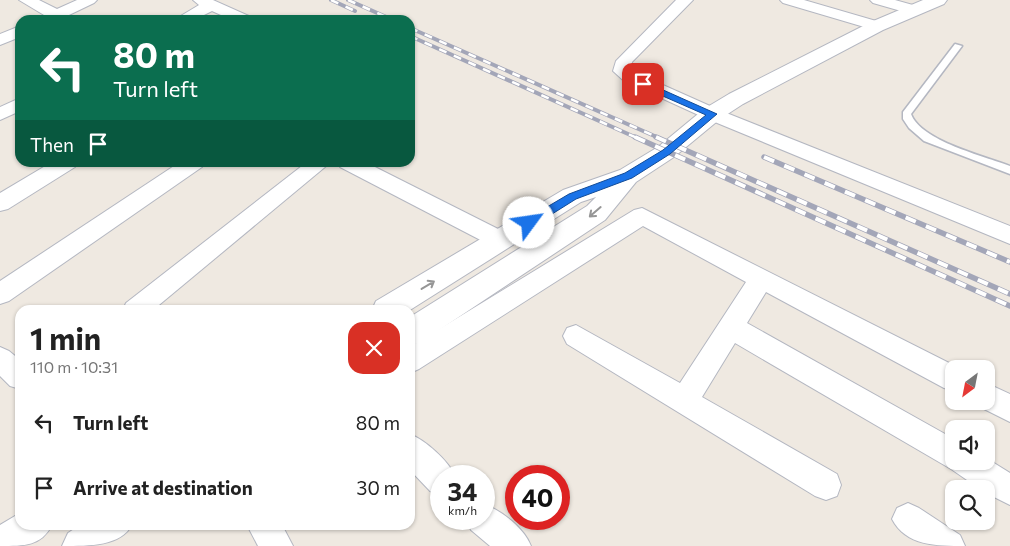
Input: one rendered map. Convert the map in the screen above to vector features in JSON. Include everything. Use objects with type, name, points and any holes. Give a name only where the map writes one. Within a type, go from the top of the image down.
[{"type":"street","points":[[27,0],[51,15]]},
{"type":"street","points":[[62,15],[89,0]]},
{"type":"street","points":[[685,0],[624,61],[622,71],[643,84],[712,114],[1010,236]]},
{"type":"street","points":[[788,0],[878,26]]},
{"type":"street","points":[[878,0],[915,10]]},
{"type":"street","points":[[394,305],[572,196],[628,176],[666,152],[712,114],[736,99],[878,26],[938,0]]},
{"type":"street","points":[[189,15],[206,2],[235,15]]},
{"type":"street","points":[[0,40],[15,33]]},
{"type":"street","points":[[0,114],[15,106]]},
{"type":"street","points":[[0,203],[60,167]]},
{"type":"street","points":[[0,294],[188,167]]},
{"type":"street","points":[[141,305],[316,167]]},
{"type":"street","points":[[357,167],[500,240]]},
{"type":"street","points":[[415,330],[596,213],[628,176]]},
{"type":"street","points":[[415,358],[642,216],[945,374]]},
{"type":"street","points":[[684,401],[761,279]]},
{"type":"street","points":[[730,327],[945,450]]},
{"type":"street","points":[[576,336],[826,485]]},
{"type":"street","points":[[0,359],[15,373]]},
{"type":"street","points":[[995,401],[1010,409]]},
{"type":"street","points":[[415,455],[430,469]]},
{"type":"street","points":[[978,470],[1010,490]]},
{"type":"street","points":[[908,519],[950,546]]},
{"type":"street","points":[[0,546],[26,530]]},
{"type":"street","points":[[81,546],[106,530]]},
{"type":"street","points":[[266,530],[277,546]]},
{"type":"street","points":[[495,530],[514,546]]},
{"type":"lane","points":[[958,46],[906,114],[909,122],[916,132],[928,140],[1010,170]]},
{"type":"railway","points":[[331,0],[355,11]]},
{"type":"railway","points":[[348,0],[382,15]]},
{"type":"railway","points":[[415,30],[659,138]]},
{"type":"railway","points":[[415,38],[637,138]]},
{"type":"railway","points":[[635,137],[1010,306]]},
{"type":"railway","points":[[656,137],[1010,294]]},
{"type":"railway","points":[[764,157],[1010,262]]},
{"type":"route","points":[[529,223],[572,196],[628,176],[666,152],[712,114],[643,84]]}]
